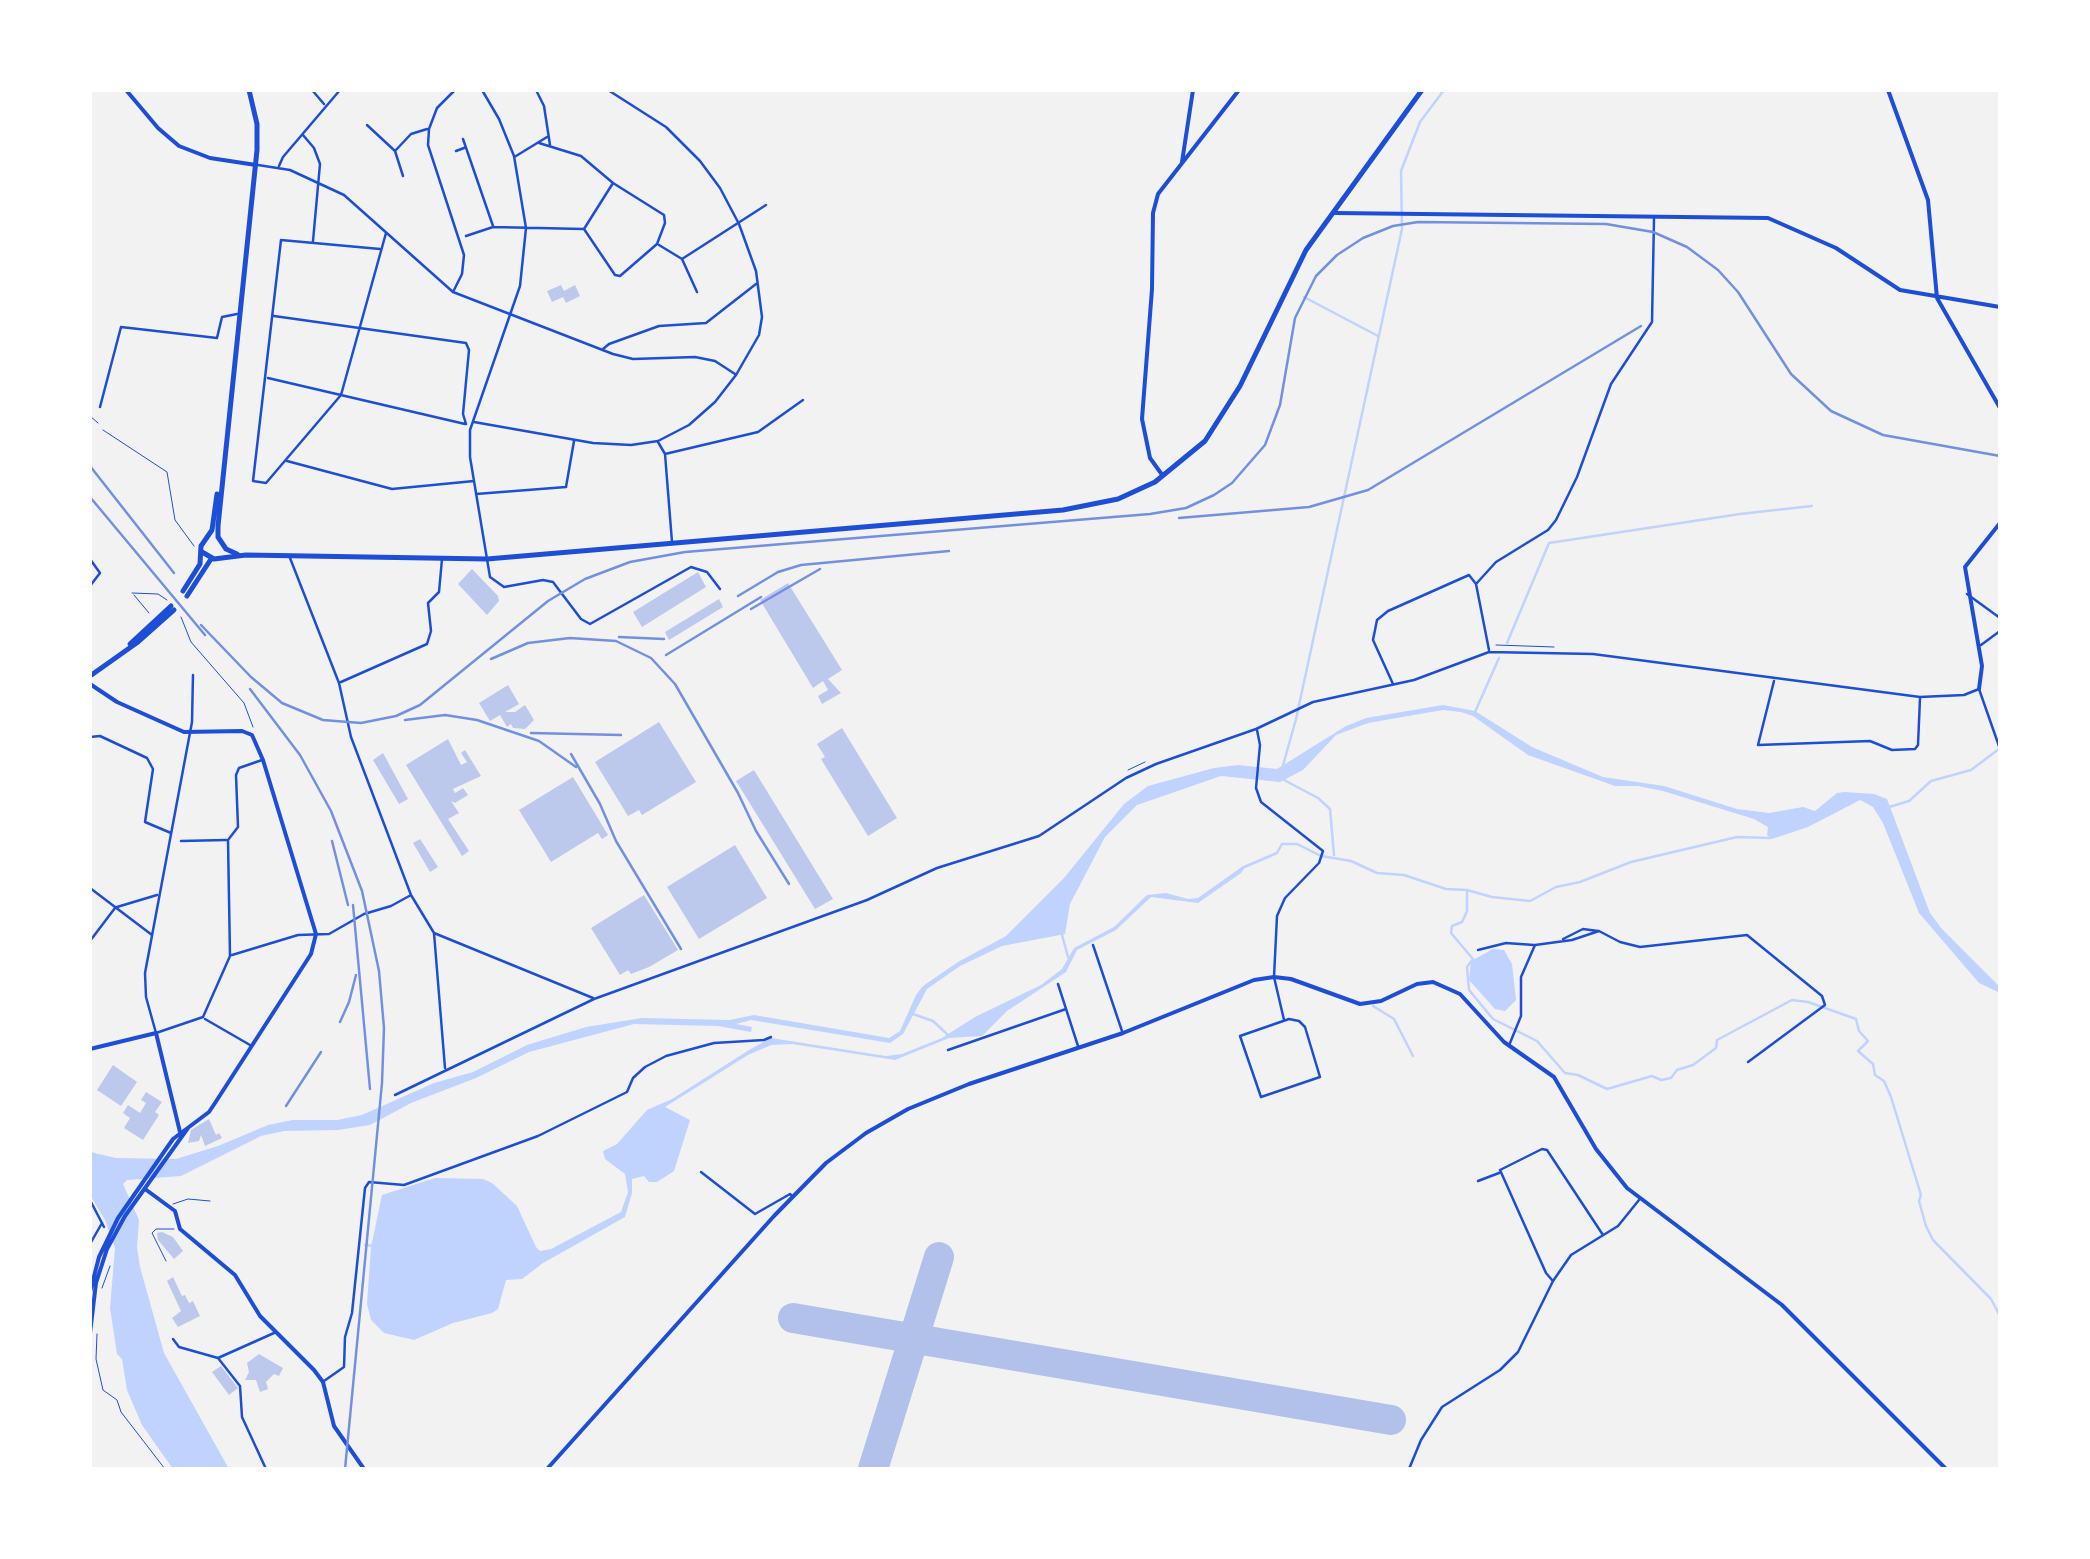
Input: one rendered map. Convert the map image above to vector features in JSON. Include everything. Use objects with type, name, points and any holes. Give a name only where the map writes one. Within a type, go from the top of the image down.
[{"type":"main road","points":[[249,90],[257,124],[256,165],[218,537],[230,553],[246,555],[442,559],[487,559],[1063,510],[1118,499],[1163,476],[1205,441],[1228,409],[1300,261],[1422,90]]},
{"type":"main road","points":[[223,461],[209,536],[202,542],[200,564],[185,593],[224,546]]},
{"type":"main road","points":[[209,536],[218,537]]},
{"type":"main road","points":[[202,552],[214,559],[246,555]]},
{"type":"main road","points":[[90,676],[172,608]]},
{"type":"street","points":[[126,90],[179,146],[203,156],[279,167],[344,195],[453,292],[602,350],[633,359],[696,357],[715,361],[736,375]]},
{"type":"street","points":[[312,90],[326,106]]},
{"type":"street","points":[[279,167],[283,157],[340,90]]},
{"type":"street","points":[[453,292],[462,274],[464,255],[432,162],[429,129],[437,108],[456,90]]},
{"type":"street","points":[[482,90],[514,156],[526,228],[522,274],[511,315],[470,424],[474,481],[490,577],[499,586],[553,582],[581,619],[590,624],[691,567],[706,572],[720,589]]},
{"type":"street","points":[[536,90],[544,106],[550,146]]},
{"type":"street","points":[[266,377],[470,424],[621,446],[658,441],[689,424],[715,402],[736,375],[759,334],[762,317],[758,284],[739,224],[712,178],[684,144],[650,114],[608,90]]},
{"type":"street","points":[[621,97],[624,90]]},
{"type":"street","points":[[1182,162],[1193,90]]},
{"type":"street","points":[[1163,476],[1150,458],[1142,419],[1152,289],[1153,213],[1158,194],[1239,90]]},
{"type":"street","points":[[1888,90],[1928,200],[1936,298],[2000,408]]},
{"type":"street","points":[[367,125],[395,151],[403,176]]},
{"type":"street","points":[[395,151],[411,134],[429,129]]},
{"type":"street","points":[[302,134],[314,148],[320,164],[313,241]]},
{"type":"street","points":[[514,156],[549,135]]},
{"type":"street","points":[[462,139],[493,227]]},
{"type":"street","points":[[539,143],[581,156],[664,215],[665,223],[657,244],[623,276],[618,276],[584,228]]},
{"type":"street","points":[[456,151],[466,148]]},
{"type":"street","points":[[584,228],[613,182]]},
{"type":"street","points":[[682,259],[766,205]]},
{"type":"street","points":[[1332,212],[1768,218],[1816,237],[1900,290],[2000,307]]},
{"type":"street","points":[[1476,584],[1496,562],[1548,530],[1556,520],[1577,477],[1611,384],[1651,324],[1654,215]]},
{"type":"street","points":[[466,236],[493,227],[584,228]]},
{"type":"street","points":[[380,249],[281,240],[253,480],[266,484],[342,395],[386,233]]},
{"type":"street","points":[[657,244],[682,259],[697,292]]},
{"type":"street","points":[[602,350],[660,326],[706,323],[758,284]]},
{"type":"street","points":[[100,406],[121,327],[218,338],[222,317],[238,314]]},
{"type":"street","points":[[272,316],[467,345],[463,414],[470,424]]},
{"type":"street","points":[[665,454],[758,432],[803,400]]},
{"type":"street","points":[[476,494],[566,487],[574,440]]},
{"type":"street","points":[[658,441],[665,454],[672,544]]},
{"type":"street","points":[[285,460],[392,489],[474,481]]},
{"type":"street","points":[[1999,747],[1980,688],[1980,646],[1964,568],[2000,523]]},
{"type":"street","points":[[288,556],[339,682],[351,736],[411,895],[434,933],[445,1070]]},
{"type":"street","points":[[90,559],[100,574],[90,586]]},
{"type":"street","points":[[339,682],[426,644],[432,631],[428,602],[439,592],[442,559]]},
{"type":"street","points":[[1393,686],[1373,640],[1380,616],[1468,575],[1476,584],[1489,652]]},
{"type":"street","points":[[1967,594],[2000,618]]},
{"type":"street","points":[[1980,646],[2000,631]]},
{"type":"street","points":[[395,1096],[594,999],[867,900],[937,868],[1038,836],[1144,769],[1256,729],[1302,706],[1347,693],[1393,686],[1489,652],[1593,654],[1920,697],[1964,695],[1980,688]]},
{"type":"street","points":[[180,1132],[144,985],[190,734],[193,675]]},
{"type":"street","points":[[1774,678],[1758,745],[1870,741],[1892,750],[1915,749],[1920,697]]},
{"type":"street","points":[[90,684],[117,702],[190,734],[242,731],[255,740],[316,934],[311,954],[209,1112],[180,1132],[176,1140]]},
{"type":"street","points":[[1256,729],[1260,745],[1256,785],[1266,809],[1324,851],[1319,863],[1290,890],[1277,916],[1274,977],[1284,1020]]},
{"type":"street","points":[[90,737],[104,737],[147,758],[153,769],[145,822],[171,834]]},
{"type":"street","points":[[204,1017],[230,956],[228,840],[238,827],[237,771],[263,760]]},
{"type":"street","points":[[181,842],[228,840]]},
{"type":"street","points":[[90,888],[152,935]]},
{"type":"street","points":[[230,956],[298,934],[329,934],[364,914],[411,895]]},
{"type":"street","points":[[90,941],[116,907],[160,896]]},
{"type":"street","points":[[1478,950],[1506,943],[1535,945],[1572,940],[1599,931],[1640,947],[1747,935],[1822,996],[1824,1004],[1748,1062]]},
{"type":"street","points":[[434,933],[594,999]]},
{"type":"street","points":[[1093,945],[1123,1032]]},
{"type":"street","points":[[1508,1046],[1521,1016],[1521,978],[1535,945]]},
{"type":"street","points":[[547,1469],[793,1197],[826,1163],[866,1133],[908,1109],[969,1084],[1123,1032],[1254,980],[1274,977],[1291,979],[1342,1000],[1363,1004],[1433,982],[1460,994],[1508,1046],[1554,1076],[1605,1162],[1639,1200],[1732,1264],[1782,1305],[1946,1469]]},
{"type":"street","points":[[1058,984],[1078,1048]]},
{"type":"street","points":[[948,1050],[1066,1009]]},
{"type":"street","points":[[90,1048],[204,1017],[251,1046]]},
{"type":"street","points":[[1292,1019],[1303,1025],[1320,1075],[1316,1080],[1261,1097],[1240,1036],[1284,1020],[1292,1019]]},
{"type":"street","points":[[323,1382],[344,1368],[345,1336],[352,1313],[365,1188],[369,1182],[404,1185],[546,1132],[627,1092],[633,1078],[666,1056],[714,1043],[764,1040],[771,1036]]},
{"type":"street","points":[[90,1292],[105,1253],[135,1197],[191,1124]]},
{"type":"street","points":[[1478,1181],[1542,1148],[1547,1150],[1602,1234]]},
{"type":"street","points":[[700,1172],[755,1214],[790,1194],[793,1197]]},
{"type":"street","points":[[1499,1172],[1546,1273],[1554,1281]]},
{"type":"street","points":[[144,1185],[176,1212],[180,1229],[234,1276],[250,1303],[323,1382],[328,1412],[364,1469]]},
{"type":"street","points":[[90,1200],[103,1225],[90,1244]]},
{"type":"street","points":[[1410,1469],[1421,1440],[1442,1407],[1500,1370],[1518,1352],[1571,1255],[1618,1226],[1639,1200]]},
{"type":"street","points":[[93,1332],[96,1283],[105,1253]]},
{"type":"street","points":[[218,1358],[275,1332]]},
{"type":"street","points":[[173,1339],[179,1348],[218,1358],[240,1386],[242,1417],[266,1469]]},
{"type":"lane","points":[[90,406],[100,406]]},
{"type":"lane","points":[[90,416],[98,423]]},
{"type":"lane","points":[[170,1207],[188,1199],[210,1201]]},
{"type":"path","points":[[101,428],[167,472],[175,520],[193,545]]},
{"type":"path","points":[[153,618],[132,592],[166,599]]},
{"type":"path","points":[[181,617],[191,642],[244,703],[253,730]]},
{"type":"path","points":[[1123,773],[1152,759]]},
{"type":"path","points":[[166,1261],[152,1233],[156,1229],[177,1229]]},
{"type":"path","points":[[100,1294],[106,1278],[105,1253]]},
{"type":"path","points":[[93,1332],[103,1390],[117,1400],[127,1420],[165,1469]]},
{"type":"water","points":[[1443,705],[1475,711],[1532,747],[1603,777],[1664,786],[1737,809],[1769,813],[1803,807],[1815,811],[1837,793],[1845,792],[1887,799],[1930,913],[2000,987],[2000,993],[1979,983],[1919,913],[1883,823],[1873,807],[1860,800],[1808,827],[1772,839],[1767,835],[1768,827],[1754,819],[1663,791],[1615,786],[1528,755],[1473,716],[1461,712],[1443,710],[1368,723],[1336,735],[1303,770],[1280,782],[1221,776],[1137,805],[1105,837],[1070,904],[1065,934],[1002,946],[960,966],[927,989],[903,1034],[890,1043],[751,1020],[736,1024],[752,1027],[751,1032],[718,1026],[634,1024],[529,1052],[370,1125],[261,1136],[181,1176],[127,1180],[123,1184],[139,1220],[140,1267],[164,1353],[229,1469],[173,1469],[142,1425],[127,1390],[122,1359],[117,1354],[110,1308],[115,1248],[90,1195],[90,1152],[116,1158],[176,1159],[268,1125],[362,1115],[434,1083],[473,1072],[527,1045],[586,1027],[642,1018],[730,1020],[754,1015],[889,1038],[900,1031],[923,986],[1006,936],[1064,878],[1124,804],[1148,786],[1214,768],[1238,765],[1277,769],[1346,726],[1366,718]]},
{"type":"water","points":[[1243,866],[1241,873],[1198,903],[1151,897],[1116,930],[1077,950],[1066,972],[1007,1011],[982,1036],[949,1038],[895,1060],[792,1044],[771,1045],[748,1055],[665,1107],[690,1120],[674,1171],[657,1182],[649,1182],[644,1176],[632,1179],[625,1217],[522,1279],[506,1280],[498,1309],[414,1340],[384,1333],[371,1320],[367,1304],[371,1247],[382,1195],[435,1178],[483,1179],[517,1206],[536,1247],[540,1251],[551,1249],[621,1212],[628,1192],[625,1174],[605,1159],[603,1151],[617,1144],[647,1110],[672,1099],[749,1050],[771,1038],[886,1056],[902,1054],[942,1038],[1041,985],[1062,969],[1074,948],[1114,927],[1147,895],[1166,893],[1198,898]]},
{"type":"water","points":[[1493,949],[1504,950],[1512,964],[1516,1000],[1505,1011],[1495,1009],[1469,980],[1471,961]]},
{"type":"building","points":[[561,285],[564,291],[575,285],[580,296],[566,303],[563,297],[552,302],[547,291]]},
{"type":"building","points":[[472,569],[498,596],[499,601],[487,615],[458,584]]},
{"type":"building","points":[[698,572],[706,587],[642,627],[633,612]]},
{"type":"building","points":[[788,583],[842,670],[828,679],[841,693],[822,704],[818,696],[828,690],[823,681],[813,688],[760,600]]},
{"type":"building","points":[[719,599],[723,607],[669,640],[665,632]]},
{"type":"building","points":[[508,685],[519,704],[505,712],[515,712],[525,705],[534,720],[525,729],[513,728],[511,724],[507,727],[500,715],[490,721],[479,703]]},
{"type":"building","points":[[659,722],[696,782],[642,815],[639,810],[628,816],[595,762]]},
{"type":"building","points":[[842,728],[897,818],[868,836],[821,759],[825,757],[817,744]]},
{"type":"building","points":[[448,739],[461,765],[467,762],[461,753],[465,750],[481,776],[453,789],[455,793],[463,788],[468,795],[455,803],[451,801],[459,813],[448,819],[469,851],[462,856],[406,765]]},
{"type":"building","points":[[383,753],[408,799],[399,804],[373,760]]},
{"type":"building","points":[[754,770],[833,899],[815,909],[736,781]]},
{"type":"building","points":[[573,777],[608,835],[602,839],[598,833],[551,862],[519,810]]},
{"type":"building","points":[[420,839],[438,867],[430,872],[413,843]]},
{"type":"building","points":[[735,845],[767,898],[699,939],[667,887]]},
{"type":"building","points":[[644,895],[678,950],[649,967],[620,975],[591,928]]},
{"type":"building","points":[[113,1065],[137,1082],[121,1106],[97,1090]]},
{"type":"building","points":[[146,1092],[162,1102],[155,1112],[159,1115],[143,1140],[124,1128],[130,1118],[123,1113],[128,1105],[140,1113],[146,1103],[141,1100]]},
{"type":"building","points":[[209,1119],[216,1135],[219,1133],[222,1138],[205,1146],[201,1135],[199,1141],[188,1143],[191,1130]]},
{"type":"building","points":[[157,1233],[173,1237],[183,1251],[174,1259],[158,1240]]},
{"type":"building","points":[[173,1277],[182,1296],[189,1303],[193,1301],[200,1316],[178,1327],[172,1318],[181,1311],[167,1281]]},
{"type":"building","points":[[259,1354],[283,1368],[279,1376],[274,1374],[266,1382],[268,1389],[260,1392],[256,1380],[245,1380],[249,1372],[247,1363]]},
{"type":"building","points":[[221,1366],[238,1388],[229,1395],[212,1372]]},
{"type":"waterway","points":[[1282,769],[1402,229],[1401,171],[1420,122],[1444,90]]},
{"type":"waterway","points":[[1304,297],[1378,336]]},
{"type":"waterway","points":[[1507,643],[1549,543],[1812,506]]},
{"type":"waterway","points":[[1475,712],[1499,658]]},
{"type":"waterway","points":[[1889,807],[1909,801],[1931,781],[1971,770],[1999,749]]},
{"type":"waterway","points":[[1284,780],[1330,809],[1334,855]]},
{"type":"waterway","points":[[1467,890],[1530,901],[1556,887],[1631,862],[1737,837],[1770,838]]},
{"type":"waterway","points":[[1242,868],[1277,853],[1282,844],[1297,844],[1321,856],[1351,861],[1377,873],[1404,875],[1446,889],[1467,890],[1467,911],[1462,922],[1452,926],[1451,933],[1473,959],[1467,967],[1469,990],[1493,1019],[1537,1041],[1565,1073],[1607,1089],[1652,1076],[1661,1080],[1671,1078],[1677,1070],[1693,1065],[1716,1048],[1717,1040],[1792,1000],[1856,1019],[1859,1031],[1868,1041],[1858,1051],[1873,1064],[1875,1075],[1884,1081],[1891,1097],[1921,1195],[1926,1226],[1933,1240],[1991,1299],[2000,1316]]},
{"type":"waterway","points":[[1061,931],[1068,957]]},
{"type":"waterway","points":[[1373,1006],[1394,1019],[1413,1056]]},
{"type":"waterway","points":[[913,1014],[933,1021],[948,1035]]},
{"type":"waterway","points":[[365,1245],[374,1246]]},
{"type":"runway","points":[[873,1469],[939,1257]]},
{"type":"runway","points":[[793,1318],[1391,1420]]},
{"type":"railway","points":[[201,625],[282,703],[323,720],[361,723],[396,716],[420,705],[548,601],[585,579],[630,562],[685,552],[1186,508],[1232,483],[1265,445],[1280,405],[1295,318],[1316,276],[1337,255],[1363,238],[1393,226],[1418,222],[1606,224],[1653,232],[1687,247],[1718,270],[1738,292],[1791,374],[1831,411],[1883,435],[2000,456]]},
{"type":"railway","points":[[1179,518],[1309,507],[1368,490],[1641,326]]},
{"type":"railway","points":[[90,466],[174,573]]},
{"type":"railway","points":[[90,497],[205,635]]},
{"type":"railway","points":[[738,596],[778,572],[801,565],[949,551]]},
{"type":"railway","points":[[751,609],[820,569]]},
{"type":"railway","points":[[666,655],[761,597]]},
{"type":"railway","points":[[619,637],[664,639]]},
{"type":"railway","points":[[491,659],[528,643],[570,638],[616,641],[651,658],[675,684],[789,884]]},
{"type":"railway","points":[[250,689],[300,755],[331,811],[362,891],[379,971],[384,1028],[382,1083],[345,1469]]},
{"type":"railway","points":[[405,720],[445,715],[477,720],[539,741],[576,767]]},
{"type":"railway","points":[[531,733],[621,735]]},
{"type":"railway","points":[[571,754],[616,841],[681,949]]},
{"type":"railway","points":[[332,841],[348,905]]},
{"type":"railway","points":[[353,905],[370,1089]]},
{"type":"railway","points":[[340,1022],[356,975]]},
{"type":"railway","points":[[286,1106],[321,1052]]}]
